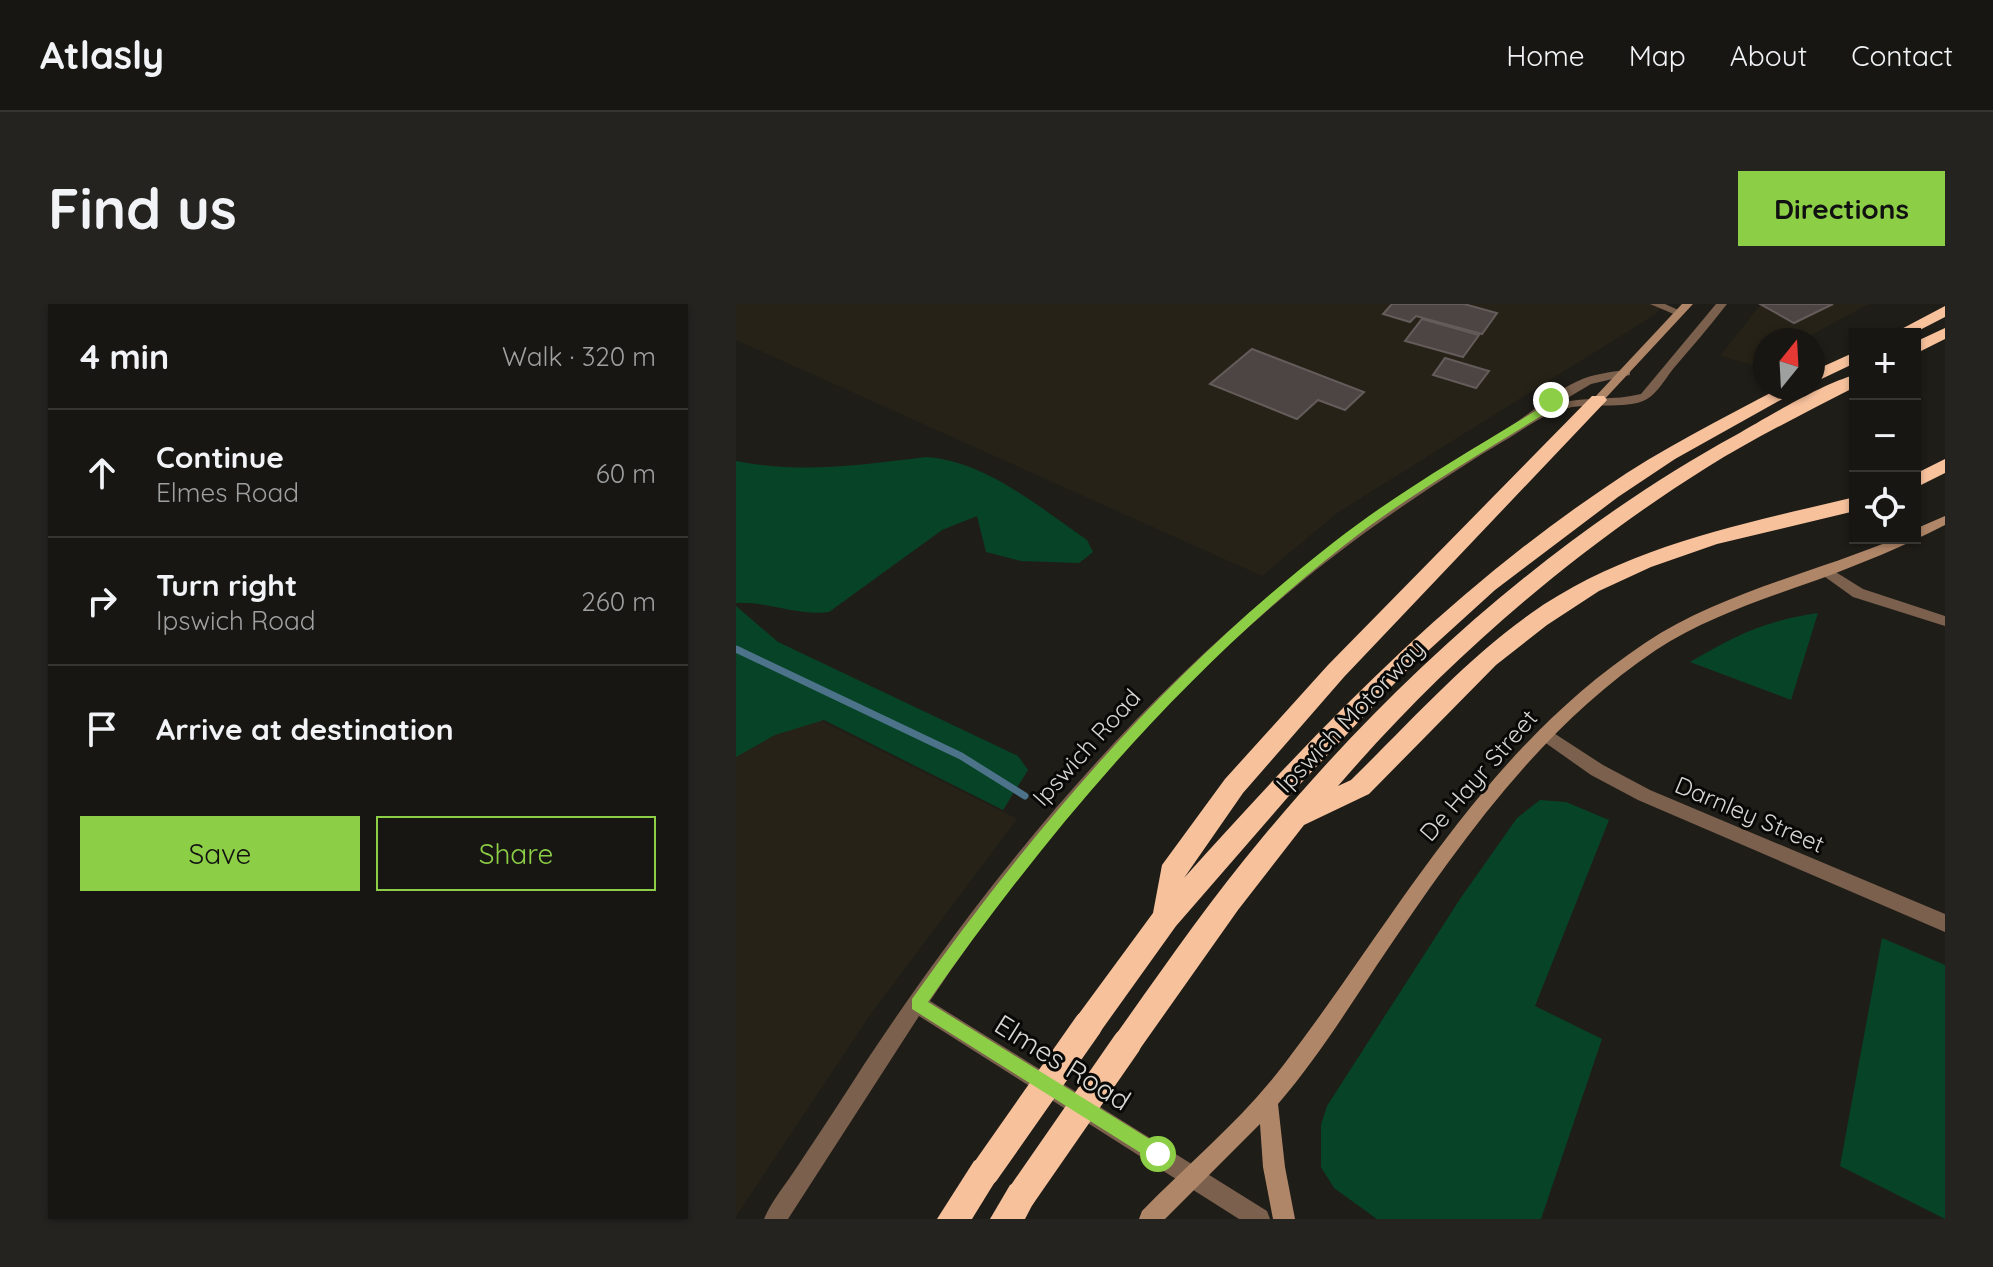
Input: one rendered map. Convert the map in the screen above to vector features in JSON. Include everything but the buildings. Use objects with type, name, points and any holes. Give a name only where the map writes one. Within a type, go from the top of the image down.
[{"type":"highway","points":[[1912,328],[1945,311]]},
{"type":"highway","points":[[1921,346],[1944,333]]},
{"type":"highway","points":[[1825,372],[1849,360]]},
{"type":"highway","name":"Ipswich Motorway","points":[[1013,1208],[1127,1043],[1292,820],[1398,709],[1485,627],[1591,538],[1698,465],[1849,383]]},
{"type":"highway","points":[[1166,917],[1171,873],[1234,786],[1336,671],[1598,400]]},
{"type":"highway","name":"Ipswich Motorway","points":[[953,1219],[1166,917],[1279,789],[1400,663],[1488,585],[1611,492],[1669,455],[1771,400]]},
{"type":"highway","points":[[1921,479],[1945,465]]},
{"type":"highway","points":[[1292,820],[1360,787],[1488,659],[1539,619],[1592,586],[1644,562],[1713,538],[1849,505]]},
{"type":"street","points":[[1655,304],[1684,308]]},
{"type":"street","name":"Ipswich Road","points":[[1540,412],[1582,401],[1628,401],[1645,396],[1722,304]]},
{"type":"street","points":[[1598,400],[1684,308]]},
{"type":"street","name":"Ipswich Road","points":[[775,1219],[917,1004],[977,920],[1061,812],[1119,746],[1209,656],[1339,544],[1405,496],[1540,412],[1551,400],[1580,383],[1626,373]]},
{"type":"street","points":[[1921,532],[1945,520]]},
{"type":"street","name":"De Hayr Street","points":[[1192,1177],[1268,1100],[1314,1042],[1427,875],[1473,815],[1546,734],[1602,683],[1653,646],[1736,603],[1894,544]]},
{"type":"street","points":[[1826,571],[1858,593],[1945,621]]},
{"type":"street","name":"Darnley Street","points":[[1546,734],[1597,770],[1644,795],[1945,923]]},
{"type":"street","name":"Elmes Road","points":[[917,1004],[1259,1219]]},
{"type":"street","points":[[1268,1100],[1274,1167],[1284,1219]]},
{"type":"street","points":[[1150,1219],[1192,1177]]},
{"type":"shaded area","points":[[736,304],[1664,304],[1656,314],[1337,513],[1262,576],[736,340]]},
{"type":"shaded area","points":[[1761,304],[1869,304],[1824,328],[1753,328],[1753,364],[1720,356]]},
{"type":"shaded area","points":[[736,678],[1017,819],[870,1015],[736,1216]]},
{"type":"green space","points":[[927,457],[971,467],[1012,488],[1087,540],[1093,552],[1079,563],[1021,561],[986,552],[977,516],[942,530],[829,612],[736,603],[736,461],[809,468]]},
{"type":"green space","points":[[736,606],[778,642],[1018,756],[1028,770],[1003,810],[824,720],[775,735],[736,757]]},
{"type":"green space","points":[[1818,613],[1791,700],[1690,662],[1751,630]]},
{"type":"green space","points":[[1540,800],[1566,802],[1609,820],[1535,1006],[1602,1039],[1541,1219],[1377,1219],[1334,1188],[1321,1167],[1321,1125],[1327,1106],[1460,899],[1517,818]]},
{"type":"green space","points":[[1882,938],[1945,965],[1945,1219],[1840,1166]]},
{"type":"waterway","points":[[736,649],[961,756],[1025,796]]},
{"type":"route","points":[[1158,1154],[917,1004],[949,957],[1061,812],[1119,746],[1240,626],[1339,544],[1405,496],[1540,412],[1551,400]]}]
